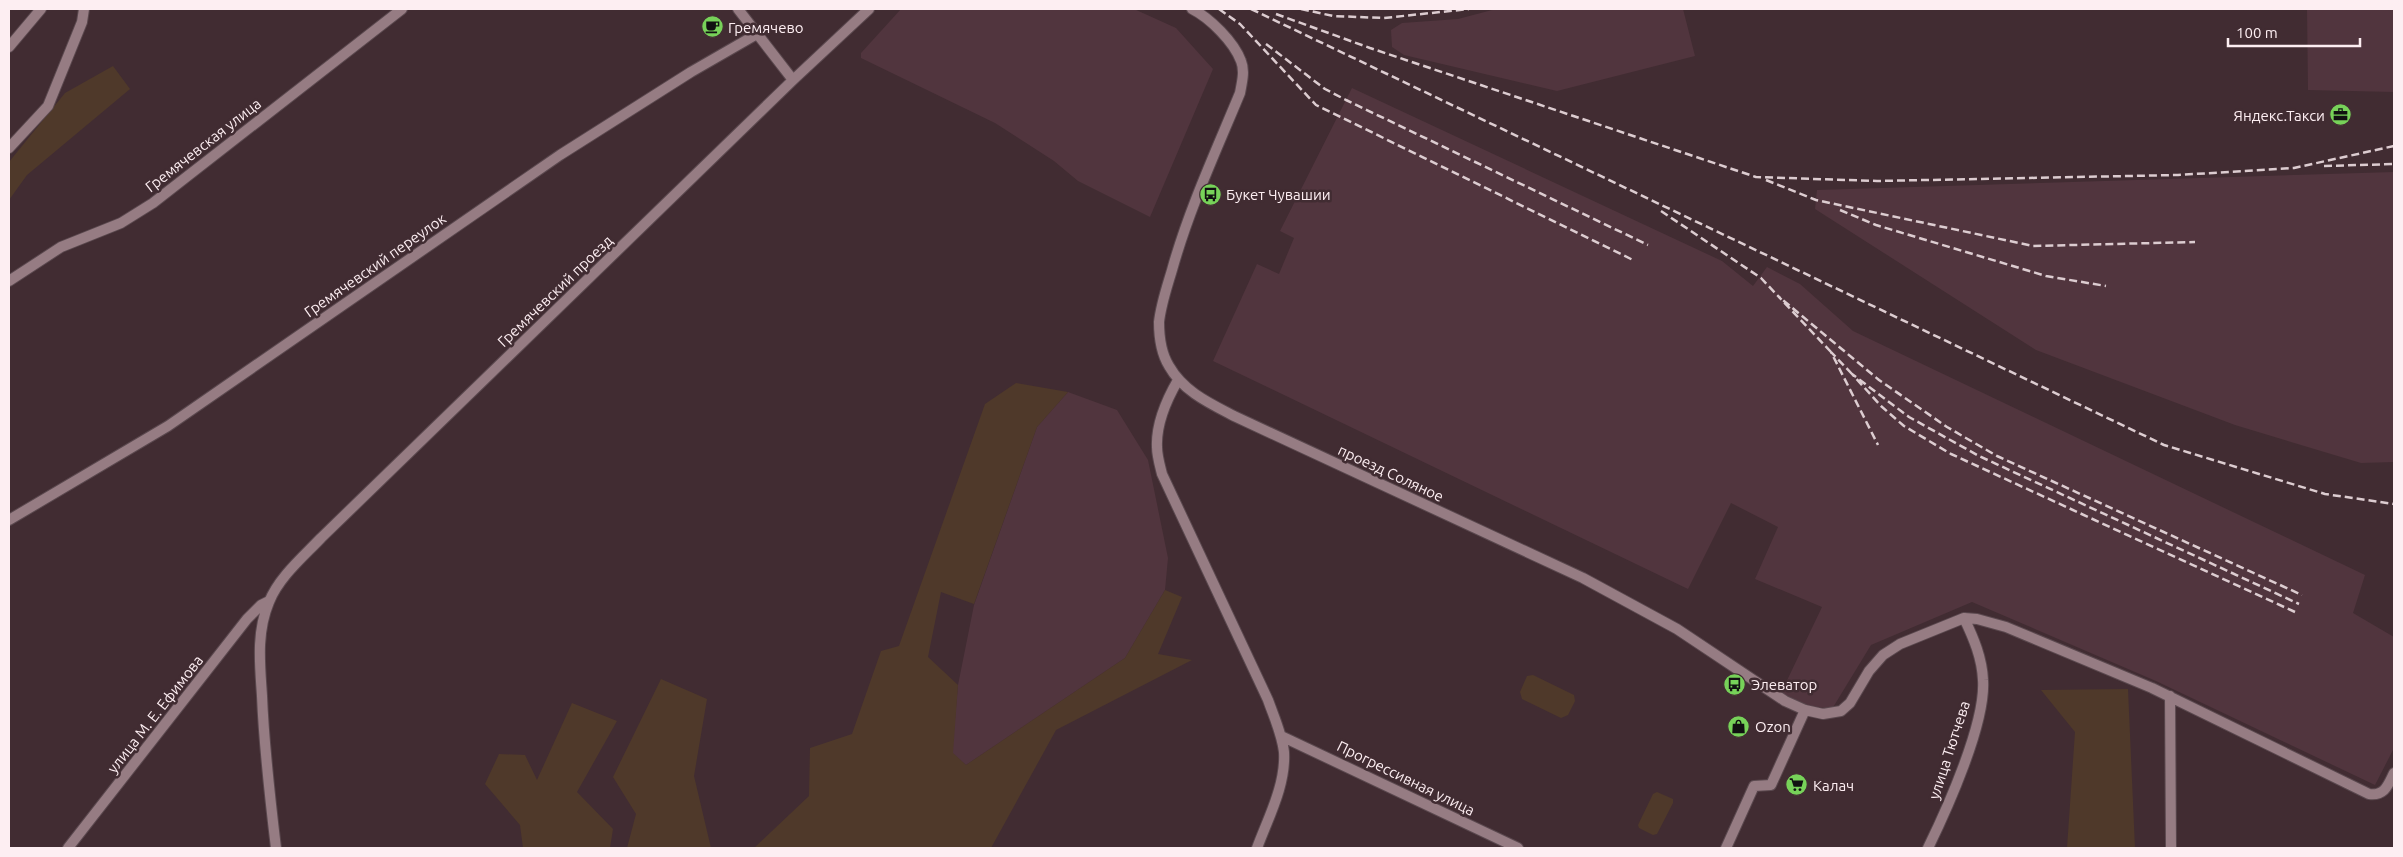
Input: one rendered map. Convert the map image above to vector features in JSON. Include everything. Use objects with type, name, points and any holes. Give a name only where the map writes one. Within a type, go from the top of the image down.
[{"type":"street","points":[[9,47],[41,9]]},
{"type":"street","points":[[9,148],[48,106],[82,22],[84,9]]},
{"type":"street","name":"Гремячевская улица","points":[[9,281],[61,247],[121,223],[153,203],[402,9]]},
{"type":"street","points":[[738,9],[793,80]]},
{"type":"street","name":"Гремячевский проезд","points":[[269,602],[283,578],[321,538],[793,80],[869,9]]},
{"type":"street","name":"проезд Соляное","points":[[1192,9],[1220,32],[1237,52],[1243,74],[1240,93],[1177,251],[1162,302],[1160,321],[1162,350],[1178,380],[1203,399],[1234,416],[1583,578],[1677,629],[1785,701],[1805,710]]},
{"type":"street","name":"Гремячевский переулок","points":[[9,520],[168,426],[560,155],[691,72],[757,34]]},
{"type":"street","points":[[1178,380],[1167,399],[1158,433],[1157,447],[1162,474],[1268,700],[1281,736],[1284,751],[1283,773],[1257,848]]},
{"type":"street","points":[[269,602],[262,624],[259,644],[265,753],[276,848]]},
{"type":"street","name":"улица М. Е. Ефимова","points":[[68,848],[247,619],[261,604],[269,602]]},
{"type":"street","points":[[1726,848],[1754,786],[1771,785],[1805,710],[1823,714],[1841,711],[1850,703],[1869,670],[1883,655],[1900,644],[1964,618],[1977,618],[2006,627],[2170,696],[2369,794],[2381,793],[2386,789],[2394,773]]},
{"type":"street","name":"улица Тютчева","points":[[1928,848],[1943,816],[1971,741],[1982,703],[1984,682],[1982,663],[1977,645],[1964,618]]},
{"type":"street","points":[[2170,696],[2171,848]]},
{"type":"street","name":"Прогрессивная улица","points":[[1281,736],[1518,848]]},
{"type":"shaded area","points":[[901,9],[1134,9],[1176,28],[1213,69],[1150,217],[1078,181],[1054,161],[995,123],[861,58],[861,53]]},
{"type":"shaded area","points":[[1496,9],[1683,9],[1695,56],[1557,91],[1404,55],[1392,47],[1391,30],[1402,23],[1458,19]]},
{"type":"shaded area","points":[[2307,9],[2394,9],[2394,92],[2308,90]]},
{"type":"shaded area","points":[[113,66],[130,89],[27,175],[9,200],[9,162],[65,93]]},
{"type":"shaded area","points":[[1352,88],[1722,261],[1753,286],[1767,267],[1800,284],[1853,331],[2365,575],[2353,613],[2394,637],[2394,748],[2375,785],[2156,681],[1972,602],[1871,645],[1832,709],[1810,706],[1781,693],[1822,607],[1755,579],[1778,527],[1731,503],[1688,589],[1213,361],[1257,264],[1279,274],[1294,238],[1280,231]]},
{"type":"shaded area","points":[[2394,172],[2394,462],[2361,463],[2235,425],[2036,350],[1815,209],[1817,190]]},
{"type":"shaded area","points":[[1016,383],[1068,392],[1037,427],[974,604],[941,592],[928,657],[958,685],[953,753],[966,765],[1125,658],[1165,590],[1182,597],[1158,654],[1192,660],[1056,730],[991,848],[754,848],[809,796],[810,748],[852,734],[881,651],[899,646],[985,404]]},
{"type":"shaded area","points":[[1068,392],[1117,410],[1148,460],[1168,558],[1165,590],[1125,658],[966,765],[952,753],[958,685],[974,605],[1037,427]]},
{"type":"shaded area","points":[[1533,675],[1574,695],[1575,701],[1568,715],[1561,718],[1522,699],[1520,692],[1527,676]]},
{"type":"shaded area","points":[[661,679],[707,699],[694,776],[711,848],[627,848],[636,814],[613,777]]},
{"type":"shaded area","points":[[2128,689],[2135,848],[2067,848],[2075,732],[2041,690]]},
{"type":"shaded area","points":[[572,703],[617,721],[577,792],[613,829],[610,848],[523,848],[520,825],[485,784],[499,754],[525,755],[537,780]]},
{"type":"shaded area","points":[[1657,792],[1673,799],[1673,803],[1657,834],[1653,835],[1639,828],[1638,825],[1653,794]]},
{"type":"railway","points":[[1219,9],[1240,24],[1316,105],[1635,261]]},
{"type":"railway","points":[[1251,9],[2164,445],[2325,494],[2394,504]]},
{"type":"railway","points":[[1301,9],[1333,16],[1384,18],[1469,9]]},
{"type":"railway","points":[[1276,14],[1370,48],[1756,177],[1877,181],[2178,175],[2294,168],[2394,146]]},
{"type":"railway","points":[[1266,44],[1325,89],[1648,245]]},
{"type":"railway","points":[[2324,166],[2394,164]]},
{"type":"railway","points":[[1766,180],[1816,200],[2033,246],[2195,242]]},
{"type":"railway","points":[[1840,210],[1876,225],[2046,276],[2106,286]]},
{"type":"railway","points":[[1661,211],[1761,278],[1778,296]]},
{"type":"railway","points":[[1831,352],[1778,296],[1879,380],[1947,427],[1997,456],[2302,595]]},
{"type":"railway","points":[[1852,374],[1831,352],[1878,445]]},
{"type":"railway","points":[[2295,612],[1951,454],[1904,426],[1881,406],[1852,374],[1909,417],[1979,456],[2299,604]]},
{"type":"place","name":"Гремячево","points":[[712,27]]},
{"type":"place","name":"Яндекс.Такси","points":[[2341,115]]},
{"type":"place","name":"Букет Чувашии","points":[[1210,194]]},
{"type":"place","name":"Элеватор","points":[[1735,684]]},
{"type":"place","name":"Ozon","points":[[1739,726]]},
{"type":"place","name":"Калач","points":[[1797,785]]}]
